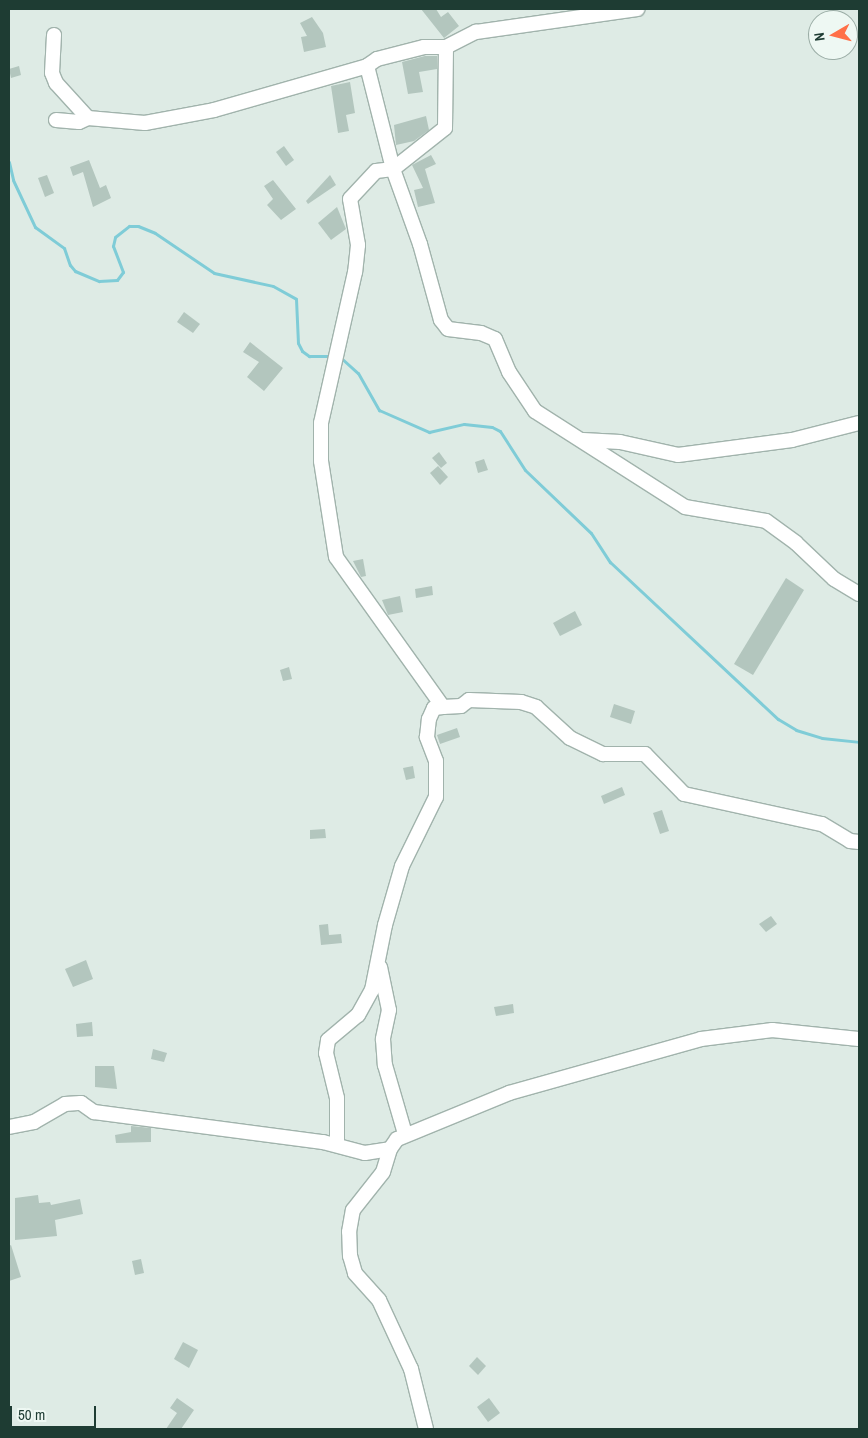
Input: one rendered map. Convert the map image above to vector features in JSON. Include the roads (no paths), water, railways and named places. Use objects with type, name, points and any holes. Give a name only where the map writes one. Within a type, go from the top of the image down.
[{"type":"street","points":[[56,120],[79,122],[88,118],[145,123],[206,111],[367,66],[377,59],[424,47],[446,47],[476,32],[637,9]]},
{"type":"street","points":[[54,35],[52,72],[56,83],[88,118]]},
{"type":"street","points":[[444,707],[336,557],[321,461],[321,423],[358,245],[350,199],[376,171],[393,169],[445,128],[446,47]]},
{"type":"street","points":[[367,66],[393,169],[420,244],[441,320],[453,331],[481,333],[495,339],[509,372],[535,411],[685,507],[766,521],[796,544],[834,579],[859,594]]},
{"type":"street","points":[[583,440],[620,442],[678,455],[792,440],[859,423]]},
{"type":"street","points":[[337,1145],[337,1098],[326,1053],[328,1040],[358,1015],[372,990],[379,966],[385,925],[402,866],[436,797],[436,761],[427,737],[434,708],[460,706],[469,700],[522,702],[536,707],[570,738],[603,754],[645,754],[684,794],[822,824],[850,840],[859,842]]},
{"type":"street","points":[[379,966],[389,1010],[384,1039],[385,1066],[405,1134]]},
{"type":"street","points":[[426,1429],[411,1369],[379,1300],[355,1273],[350,1256],[349,1232],[353,1210],[383,1172],[390,1149],[405,1134],[509,1093],[701,1039],[772,1030],[859,1040]]},
{"type":"street","points":[[9,1127],[34,1122],[65,1104],[81,1104],[94,1112],[337,1145],[373,1154],[390,1149]]},
{"type":"waterway","points":[[9,162],[13,180],[35,227],[64,248],[70,265],[75,271],[99,281],[117,280],[123,272],[113,246],[115,237],[129,226],[138,226],[155,233],[214,273],[273,286],[296,299],[298,343],[302,351],[309,356],[332,356]]},
{"type":"waterway","points":[[340,357],[358,373],[379,410],[429,432],[464,424],[492,427],[500,431],[525,470],[591,533],[610,562],[778,719],[796,730],[822,738],[859,742]]}]
